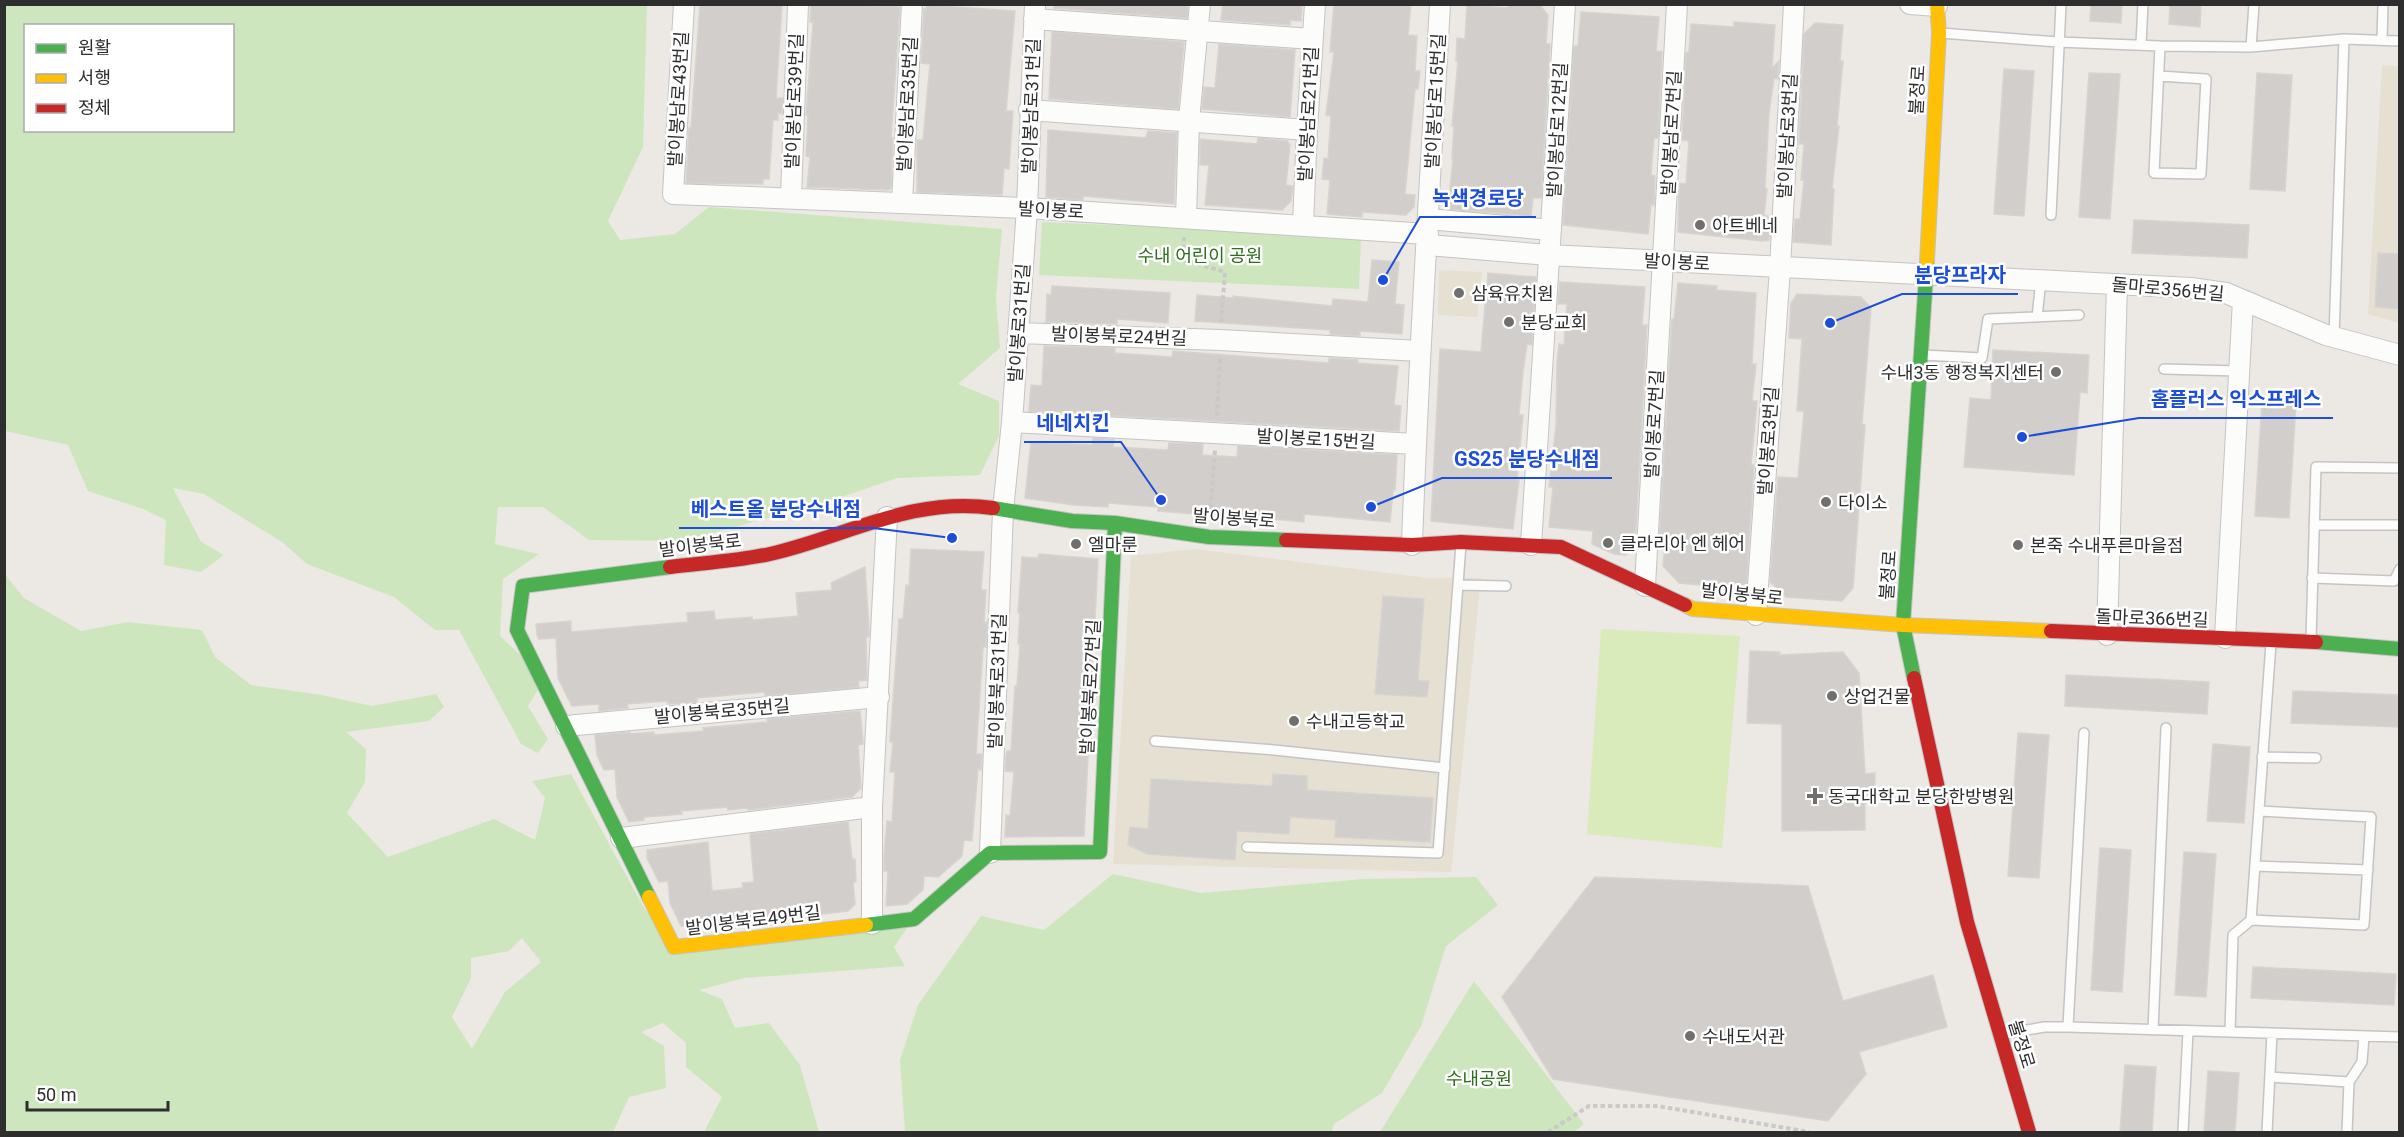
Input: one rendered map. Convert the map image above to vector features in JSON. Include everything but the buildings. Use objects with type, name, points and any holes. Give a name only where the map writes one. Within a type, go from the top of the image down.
[{"type":"street","name":"발이봉남로43번길","points":[[673,194],[684,4]]},
{"type":"street","name":"발이봉남로39번길","points":[[791,197],[798,4]]},
{"type":"street","name":"발이봉남로35번길","points":[[902,203],[912,4]]},
{"type":"street","points":[[1186,218],[1189,120],[1200,4]]},
{"type":"street","name":"발이봉남로21번길","points":[[1304,224],[1315,4]]},
{"type":"street","name":"발이봉남로15번길","points":[[1428,233],[1440,4]]},
{"type":"street","name":"발이봉남로12번길","points":[[1531,545],[1565,4]]},
{"type":"street","name":"발이봉남로7번길","points":[[1663,261],[1677,4]]},
{"type":"street","name":"발이봉남로3번길","points":[[1780,267],[1794,4]]},
{"type":"street","points":[[1910,4],[1937,5]]},
{"type":"street","name":"불정로","points":[[1937,5],[1939,33],[1926,274],[1903,625],[1966,922],[2029,1132]]},
{"type":"street","points":[[1034,12],[1199,30],[1312,39]]},
{"type":"street","name":"발이봉남로31번길","points":[[1027,208],[1034,12]]},
{"type":"street","points":[[1029,110],[1307,130]]},
{"type":"street","name":"발이봉로","points":[[673,194],[1027,208],[1304,224],[1428,233],[1550,255],[1926,274]]},
{"type":"street","name":"발이봉로31번길","points":[[1003,510],[1012,422],[1027,208]]},
{"type":"street","points":[[1412,545],[1419,351],[1428,233],[1551,230]]},
{"type":"street","name":"발이봉로7번길","points":[[1645,586],[1663,261]]},
{"type":"street","name":"발이봉로3번길","points":[[1756,615],[1780,267]]},
{"type":"street","name":"돌마로356번길","points":[[1926,274],[2191,288],[2226,293],[2334,337],[2400,355]]},
{"type":"street","points":[[2107,635],[2117,284]]},
{"type":"street","points":[[2225,638],[2243,300]]},
{"type":"street","name":"발이봉북로24번길","points":[[1018,333],[1220,340]]},
{"type":"street","points":[[1220,340],[1419,351]]},
{"type":"street","name":"발이봉로15번길","points":[[1012,422],[1416,444]]},
{"type":"street","name":"발이봉북로","points":[[523,586],[770,555],[903,512],[971,505],[1072,521],[1115,523],[1209,537],[1412,545],[1461,542],[1561,547],[1693,609],[1903,625]]},
{"type":"street","name":"발이봉북로31번길","points":[[990,853],[1003,510]]},
{"type":"street","points":[[872,924],[872,807],[887,516]]},
{"type":"street","name":"발이봉북로27번길","points":[[990,853],[1100,852],[1115,523]]},
{"type":"street","name":"발이봉북로49번길","points":[[523,586],[517,630],[674,947],[914,919],[990,853]]},
{"type":"street","name":"돌마로366번길","points":[[1903,625],[2311,642],[2400,649]]},
{"type":"street","name":"발이봉북로35번길","points":[[566,726],[879,697]]},
{"type":"street","points":[[621,838],[872,807]]},
{"type":"lane","points":[[2051,215],[2061,4]]},
{"type":"lane","points":[[2141,44],[2143,4]]},
{"type":"lane","points":[[2251,47],[2254,4]]},
{"type":"lane","points":[[2382,40],[2383,4]]},
{"type":"lane","points":[[1939,33],[2058,42],[2160,46],[2251,47],[2344,39],[2400,41]]},
{"type":"lane","points":[[2334,337],[2344,39]]},
{"type":"lane","points":[[2159,76],[2206,79],[2201,174],[2154,173],[2160,46]]},
{"type":"lane","points":[[2037,317],[2041,280]]},
{"type":"lane","points":[[1920,354],[1982,358],[1988,318],[2079,315]]},
{"type":"lane","points":[[2164,369],[2238,371]]},
{"type":"lane","points":[[2311,642],[2316,467],[2400,468]]},
{"type":"lane","points":[[2314,525],[2400,525]]},
{"type":"lane","points":[[1247,847],[1438,853],[1461,542]]},
{"type":"lane","points":[[2312,578],[2394,580],[2400,569]]},
{"type":"lane","points":[[1458,585],[1506,586]]},
{"type":"lane","points":[[2251,920],[2271,641]]},
{"type":"lane","points":[[2153,1030],[2166,728]]},
{"type":"lane","points":[[2068,1027],[2084,733]]},
{"type":"lane","points":[[1155,741],[1274,750],[1445,768]]},
{"type":"lane","points":[[2262,757],[2316,758]]},
{"type":"lane","points":[[2230,1032],[2234,934],[2251,920],[2364,925],[2371,817],[2259,811]]},
{"type":"lane","points":[[2255,866],[2368,870]]},
{"type":"lane","points":[[2000,1034],[2044,1027],[2068,1027],[2400,1037]]},
{"type":"lane","points":[[2183,1132],[2188,1031]]},
{"type":"lane","points":[[2267,1132],[2272,1034]]},
{"type":"lane","points":[[2347,1132],[2349,1082],[2362,1062],[2364,1036]]},
{"type":"lane","points":[[2270,1077],[2349,1082]]},
{"type":"path","points":[[1186,218],[1183,260],[1225,272],[1220,340]]},
{"type":"path","points":[[1548,1132],[1589,1106],[1658,1106],[1809,1132]]},
{"type":"shaded area","points":[[2382,65],[2399,66],[2399,323],[2368,314]]},
{"type":"shaded area","name":"삼육유치원","points":[[1439,270],[1482,272],[1477,317],[1438,315]]},
{"type":"shaded area","name":"수내고등학교","points":[[1195,549],[1428,578],[1481,578],[1451,872],[1113,864],[1131,556]]},
{"type":"green space","points":[[5,5],[647,5],[643,147],[608,221],[620,240],[675,234],[709,207],[1002,229],[996,297],[1000,348],[958,384],[999,401],[999,436],[980,475],[897,478],[830,501],[684,541],[589,540],[543,507],[498,507],[495,544],[539,554],[503,579],[500,636],[545,678],[528,706],[548,739],[538,753],[521,744],[459,630],[435,630],[394,597],[307,564],[282,542],[204,494],[173,488],[201,542],[224,555],[201,572],[164,565],[166,520],[143,509],[88,491],[68,445],[5,431]]},
{"type":"green space","name":"수내 어린이 공원","points":[[1042,222],[1361,236],[1359,289],[1039,275]]},
{"type":"green space","points":[[4,573],[24,598],[81,631],[128,622],[202,630],[215,657],[251,685],[322,695],[372,706],[436,694],[444,707],[429,721],[346,732],[366,749],[365,782],[347,813],[388,857],[494,819],[535,840],[545,798],[532,781],[571,774],[644,908],[682,949],[907,928],[894,947],[905,966],[744,978],[699,990],[722,999],[735,1028],[769,1023],[800,1065],[819,1132],[704,1132],[722,1097],[686,1067],[686,1043],[663,1023],[641,1032],[664,1046],[666,1088],[629,1097],[613,1132],[5,1132]],"holes":[[[522,938],[541,962],[505,992],[472,1049],[452,1017],[471,978],[471,958],[509,951]]]},
{"type":"green space","points":[[1601,629],[1740,636],[1722,848],[1587,834]]},
{"type":"green space","points":[[1113,874],[1201,893],[1364,879],[1476,877],[1498,905],[1446,946],[1421,1026],[1382,1093],[1334,1124],[1332,1132],[905,1132],[900,1060],[918,1005],[981,916],[1044,930]]},
{"type":"green space","name":"수내공원","points":[[1474,981],[1584,1124],[1574,1132],[1380,1132]]},
{"type":"traffic: fast","points":[[1914,678],[1903,625],[1927,261]]},
{"type":"traffic: fast","points":[[993,508],[1072,521],[1115,523],[1209,537],[1286,540]]},
{"type":"traffic: fast","points":[[866,925],[914,919],[990,853],[1100,852],[1115,523]]},
{"type":"traffic: fast","points":[[649,897],[517,630],[523,586],[670,567]]},
{"type":"traffic: fast","points":[[2316,642],[2400,649]]},
{"type":"traffic: slow","points":[[1927,261],[1939,33],[1937,4]]},
{"type":"traffic: slow","points":[[1685,605],[1693,609],[1903,625],[2051,631]]},
{"type":"traffic: slow","points":[[649,897],[674,947],[866,925]]},
{"type":"traffic: jam","points":[[670,567],[770,554],[907,513],[964,506],[993,508]]},
{"type":"traffic: jam","points":[[1286,540],[1412,545],[1461,542],[1561,547],[1685,605]]},
{"type":"traffic: jam","points":[[2051,631],[2316,642]]},
{"type":"traffic: jam","points":[[1914,678],[1967,922],[2029,1132]]},
{"type":"place","name":"아트베네","points":[[1700,225]]},
{"type":"place","name":"녹색경로당","points":[[1383,280]]},
{"type":"place","name":"삼육유치원","points":[[1459,293]]},
{"type":"place","name":"분당교회","points":[[1509,322]]},
{"type":"place","name":"분당프라자","points":[[1830,323]]},
{"type":"place","name":"수내3동 행정복지센터","points":[[2056,372]]},
{"type":"place","name":"홈플러스 익스프레스","points":[[2022,437]]},
{"type":"place","name":"네네치킨","points":[[1161,500]]},
{"type":"place","name":"다이소","points":[[1826,502]]},
{"type":"place","name":"GS25 분당수내점","points":[[1371,507]]},
{"type":"place","name":"베스트올 분당수내점","points":[[952,538]]},
{"type":"place","name":"클라리아 엔 헤어","points":[[1608,543]]},
{"type":"place","name":"엘마룬","points":[[1076,544]]},
{"type":"place","name":"본죽 수내푸른마을점","points":[[2018,545]]},
{"type":"place","name":"상업건물","points":[[1832,696]]},
{"type":"place","name":"수내고등학교","points":[[1294,721]]},
{"type":"place","name":"동국대학교 분당한방병원","points":[[1815,796]]},
{"type":"place","name":"수내도서관","points":[[1690,1036]]}]
